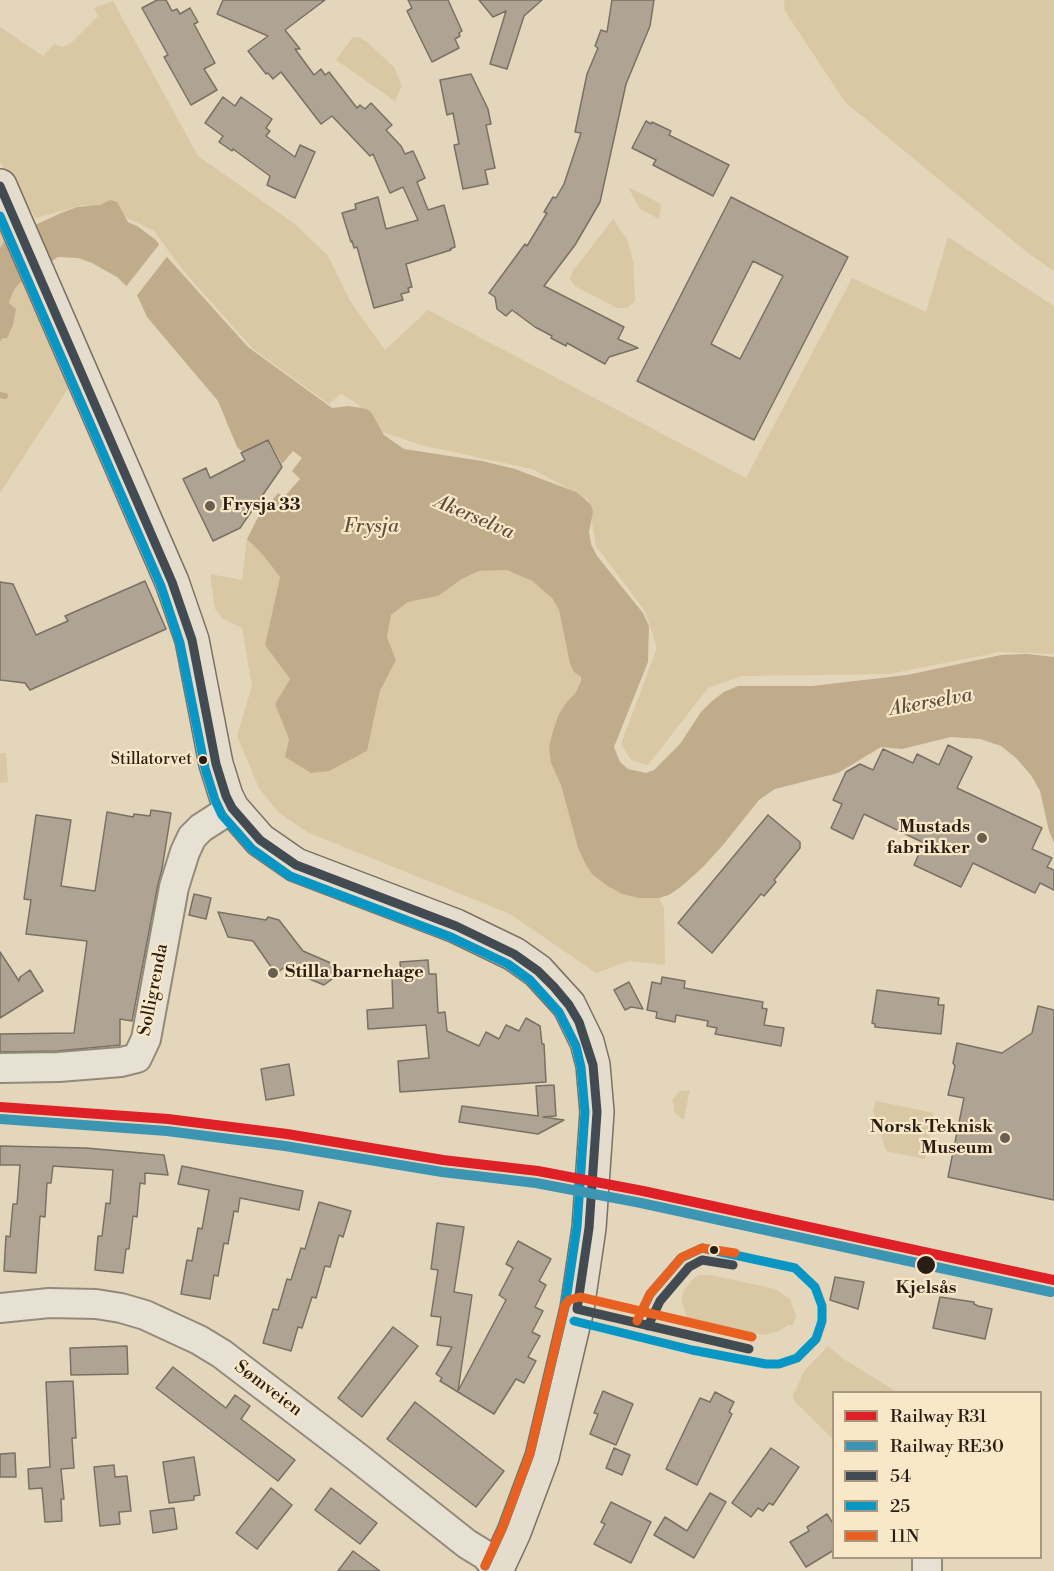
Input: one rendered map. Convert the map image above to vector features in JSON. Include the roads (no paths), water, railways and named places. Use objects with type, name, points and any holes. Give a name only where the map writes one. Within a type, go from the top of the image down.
[{"type":"main road","points":[[0,186],[172,582],[192,640],[216,764],[232,808],[260,840],[296,865],[456,926],[514,954],[538,971],[569,1005],[587,1042],[593,1065],[597,1112],[589,1228],[577,1310],[542,1457],[497,1570]]},
{"type":"street","name":"Solligrenda","points":[[0,1068],[59,1067],[121,1062],[136,1058],[146,1039],[174,887],[185,852],[192,837],[201,828],[232,808]]},
{"type":"street","name":"Sømveien","points":[[0,1308],[49,1303],[96,1304],[121,1308],[199,1340],[222,1354],[467,1544],[485,1555],[497,1570]]},
{"type":"water","name":"Frysja","points":[[110,200],[117,202],[128,222],[156,240],[167,257],[248,347],[332,408],[349,406],[366,409],[371,412],[384,435],[404,449],[482,461],[515,469],[576,492],[591,505],[593,512],[589,532],[591,544],[597,556],[643,613],[649,626],[648,662],[614,747],[620,762],[628,769],[646,773],[654,770],[680,744],[701,712],[712,701],[738,686],[812,686],[907,675],[1001,655],[1027,654],[1054,657],[1054,843],[1040,791],[1031,775],[1016,758],[1001,746],[980,739],[951,737],[902,749],[881,747],[838,773],[775,789],[759,800],[703,867],[669,895],[659,898],[639,898],[622,894],[592,874],[586,865],[578,848],[561,785],[551,763],[549,747],[559,714],[576,692],[581,681],[581,677],[574,672],[570,664],[559,610],[552,598],[532,581],[507,570],[479,571],[462,579],[438,596],[408,602],[391,615],[387,637],[396,660],[380,691],[367,751],[329,771],[311,773],[285,757],[289,739],[275,704],[290,679],[265,645],[280,577],[247,539],[257,519],[278,493],[284,497],[300,479],[292,471],[302,458],[293,451],[282,464],[269,441],[244,453],[237,447],[218,401],[147,317],[138,297],[117,277],[92,263],[78,258],[58,257],[21,282],[15,288],[9,303],[16,309],[13,325],[7,338],[2,338],[0,342],[0,248],[7,238],[77,207],[100,205]]},
{"type":"waterway","points":[[0,395],[5,396]]},
{"type":"rail line","name":"R31","points":[[0,1107],[168,1119],[287,1134],[443,1160],[538,1171],[643,1191],[1054,1280]]},
{"type":"rail line","name":"RE30","points":[[0,1119],[167,1131],[285,1146],[442,1172],[536,1183],[641,1203],[1051,1292]]},
{"type":"place","name":"Frysja 33","points":[[210,506]]},
{"type":"place","name":"Stillatorvet","points":[[203,760]]},
{"type":"place","name":"Mustads fabrikker","points":[[982,838]]},
{"type":"place","name":"Stilla barnehage","points":[[273,973]]},
{"type":"place","name":"Norsk Teknisk Museum","points":[[1005,1138]]},
{"type":"place","name":"Kjelsås","points":[[926,1265]]},
{"type":"water label","name":"Akerselva","points":[[474,518]]},
{"type":"water label","name":"Akerselva","points":[[931,703]]}]
